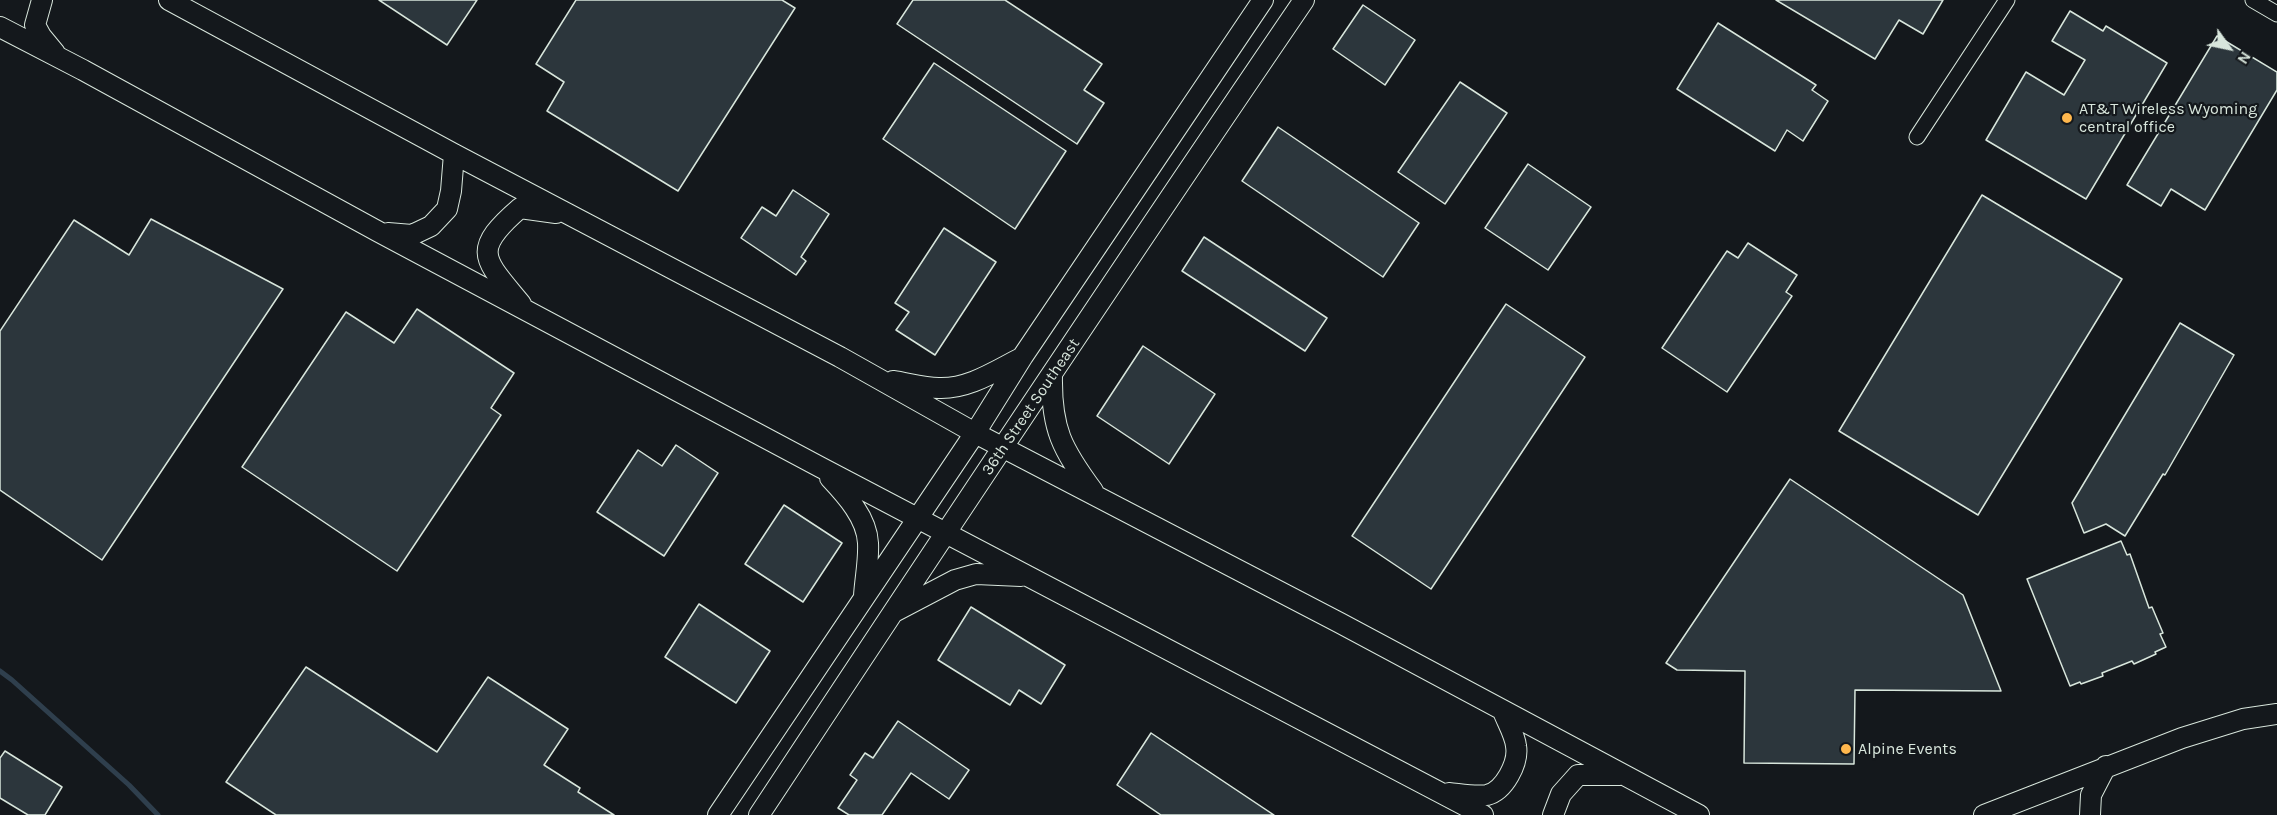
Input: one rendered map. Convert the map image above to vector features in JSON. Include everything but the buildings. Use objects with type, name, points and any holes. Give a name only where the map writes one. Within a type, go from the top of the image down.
[{"type":"street","points":[[42,0],[35,25],[57,56]]},
{"type":"street","points":[[169,0],[453,154],[879,379],[975,433],[1699,815]]},
{"type":"street","name":"36th Street Southeast","points":[[718,815],[1263,0]]},
{"type":"street","name":"36th Street Southeast","points":[[759,815],[945,532],[1004,448],[1304,0]]},
{"type":"street","points":[[1917,137],[2007,0]]},
{"type":"street","points":[[2253,0],[2277,14]]},
{"type":"street","points":[[0,27],[820,467],[1483,815]]},
{"type":"street","points":[[379,232],[412,235],[431,226],[447,209],[451,191],[453,154]]},
{"type":"street","points":[[527,311],[488,264],[488,246],[499,226],[520,208],[570,215]]},
{"type":"street","points":[[879,379],[939,388],[958,386],[978,381],[1023,356]]},
{"type":"street","points":[[1053,375],[1052,404],[1057,432],[1073,464],[1097,496]]},
{"type":"street","points":[[820,467],[848,497],[865,531],[868,541],[864,596]]},
{"type":"street","points":[[892,613],[955,580],[976,574],[1026,576]]},
{"type":"street","points":[[1443,793],[1487,795],[1498,789],[1507,778],[1516,761],[1516,746],[1503,711]]},
{"type":"street","points":[[1993,814],[2106,766],[2182,738],[2243,719],[2277,714]]},
{"type":"street","points":[[2090,815],[2091,795],[2106,766]]},
{"type":"street","points":[[1553,815],[1561,794],[1578,775],[1623,775]]},
{"type":"waterway","points":[[0,671],[129,785],[158,815]]},
{"type":"place","name":"AT&T Wireless Wyoming central office","points":[[2067,118]]},
{"type":"place","name":"Alpine Events","points":[[1846,749]]}]
